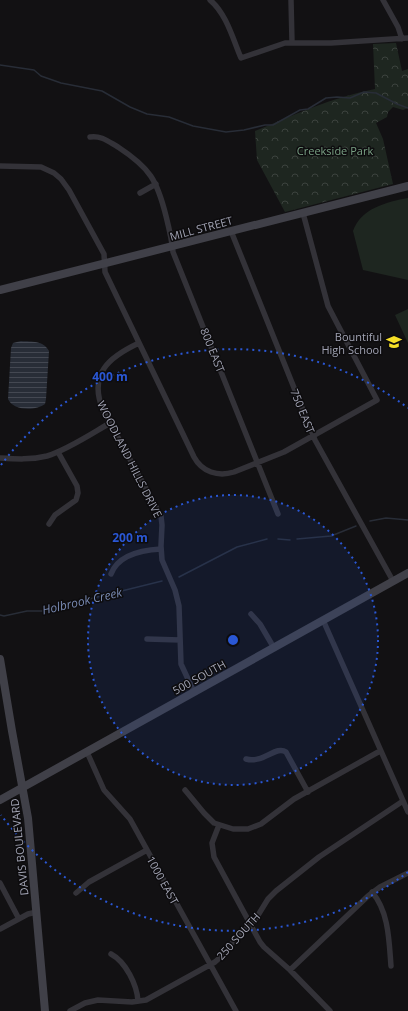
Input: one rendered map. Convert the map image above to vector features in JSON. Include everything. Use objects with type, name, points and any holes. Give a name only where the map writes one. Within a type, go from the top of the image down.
[{"type":"street","points":[[210,0],[216,6],[224,19],[241,58],[276,45],[292,42],[331,43],[405,39],[383,0]]},
{"type":"street","points":[[291,0],[292,42]]},
{"type":"street","name":"800 EAST","points":[[90,137],[100,137],[132,157],[144,167],[156,184],[161,197],[172,240],[173,252],[278,514]]},
{"type":"street","points":[[0,166],[41,167],[54,173],[67,186],[104,254],[105,272],[194,457],[203,468],[213,473],[224,474],[234,472],[284,452],[377,400],[328,306],[303,213]]},
{"type":"street","points":[[140,193],[156,184]]},
{"type":"street","name":"MILL STREET","points":[[0,290],[408,186]]},
{"type":"street","name":"750 EAST","points":[[231,232],[313,436],[393,581]]},
{"type":"street","name":"WOODLAND HILLS DRIVE","points":[[139,343],[115,355],[106,365],[101,373],[98,394],[101,405],[110,423],[159,512],[162,525],[161,549],[164,565],[178,600],[180,614],[181,664],[194,692]]},
{"type":"street","points":[[0,458],[29,459],[46,456],[58,452],[110,423]]},
{"type":"street","points":[[49,524],[55,515],[76,500],[78,493],[77,486],[58,452]]},
{"type":"street","points":[[111,574],[116,565],[135,554],[143,551],[161,549]]},
{"type":"street","name":"500 SOUTH","points":[[0,800],[408,572]]},
{"type":"street","points":[[251,614],[260,624],[274,648]]},
{"type":"street","points":[[323,620],[408,812]]},
{"type":"street","points":[[147,639],[180,640]]},
{"type":"street","name":"DAVIS BOULEVARD","points":[[0,660],[4,706],[23,787],[28,818],[45,1011]]},
{"type":"street","points":[[246,759],[256,760],[278,750],[284,750],[308,792]]},
{"type":"street","points":[[185,790],[207,817],[219,825],[238,830],[252,828],[261,824],[290,802],[380,751]]},
{"type":"street","name":"1000 EAST","points":[[87,752],[104,790],[127,816],[236,1011]]},
{"type":"street","name":"250 SOUTH","points":[[70,1011],[85,1003],[98,1000],[138,1002],[149,998],[210,965],[222,956],[235,939],[251,924],[258,916],[268,899],[276,891],[319,857],[403,801]]},
{"type":"street","points":[[219,825],[212,843],[214,857],[264,947],[290,970],[330,1011]]},
{"type":"street","points":[[76,893],[88,882],[147,850]]},
{"type":"street","points":[[290,970],[372,892],[408,873]]},
{"type":"street","points":[[0,883],[19,918]]},
{"type":"street","points":[[372,892],[380,904],[385,921],[389,941],[391,966]]},
{"type":"street","points":[[0,929],[19,918],[36,912]]},
{"type":"street","points":[[111,954],[116,956],[123,964],[136,987],[138,1002]]},
{"type":"green space","name":"Creekside Park","points":[[396,43],[402,71],[408,69],[408,108],[403,110],[393,107],[388,112],[387,117],[376,123],[383,139],[393,184],[285,212],[257,160],[255,131],[329,102],[359,92],[375,89],[373,44]]},
{"type":"green space","points":[[408,198],[408,280],[363,270],[353,231],[357,223],[362,217],[376,207]]},
{"type":"green space","points":[[408,309],[408,343],[395,315]]},
{"type":"shaded area","points":[[21,341],[40,343],[47,347],[49,351],[45,404],[31,409],[15,406],[8,399],[11,348],[13,343]]},
{"type":"waterway","points":[[0,65],[34,70],[41,76],[61,83],[102,91],[130,107],[147,114],[169,117],[193,126],[226,132],[273,125],[300,110],[308,109],[326,98],[350,98],[364,92],[376,93],[408,108]]},
{"type":"waterway","name":"Holbrook Creek","points":[[370,521],[386,518],[408,520]]},
{"type":"waterway","name":"Holbrook Creek","points":[[297,539],[331,536],[356,526]]},
{"type":"waterway","name":"Holbrook Creek","points":[[179,577],[237,547],[267,539]]},
{"type":"waterway","points":[[278,539],[290,540]]},
{"type":"waterway","name":"Holbrook Creek","points":[[0,615],[4,616],[27,611],[45,611],[162,581]]},
{"type":"place","name":"Bountiful High School","points":[[394,342]]}]
